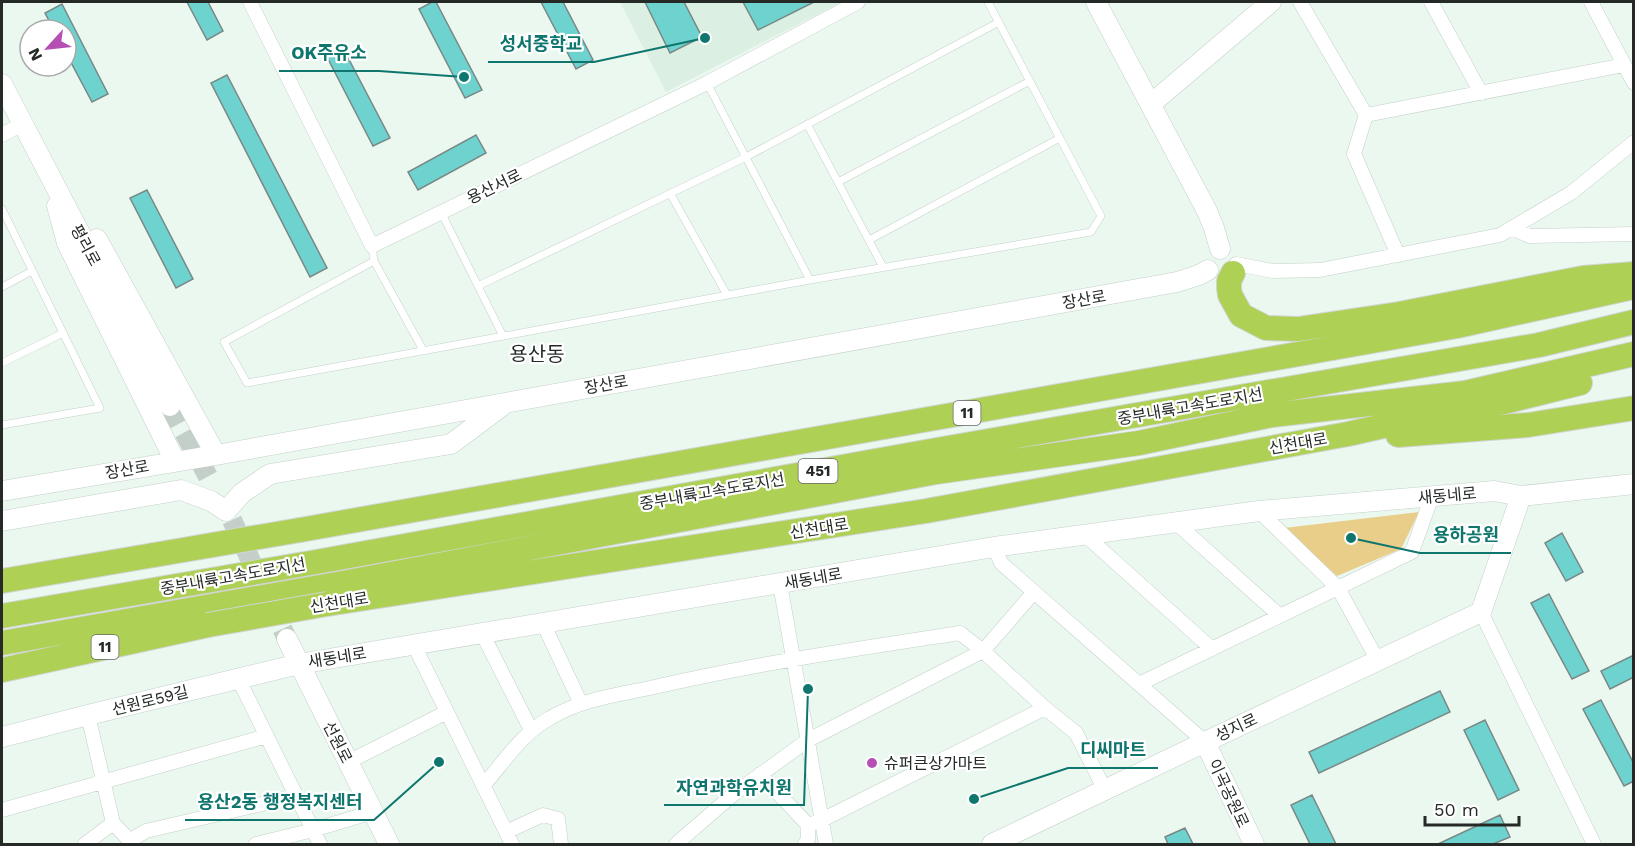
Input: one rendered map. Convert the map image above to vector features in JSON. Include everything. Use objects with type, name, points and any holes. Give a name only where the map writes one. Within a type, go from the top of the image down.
[{"type":"highway","points":[[1234,268],[1229,281],[1230,295],[1241,315],[1266,328],[1298,329],[1399,315],[1583,278],[1634,274]]},
{"type":"highway","name":"11","points":[[2,581],[1457,326],[1634,287]]},
{"type":"highway","name":"중부내륙고속도로지선","points":[[2,616],[1539,345],[1634,322]]},
{"type":"highway","name":"중부내륙고속도로지선","points":[[2,643],[337,584],[936,472],[1139,443],[1272,415],[1465,393],[1634,354]]},
{"type":"highway","name":"신천대로","points":[[2,670],[208,625],[327,604],[926,511],[1348,434],[1504,402],[1634,370]]},
{"type":"highway","points":[[1348,434],[1393,435],[1528,425],[1634,408]]},
{"type":"street","points":[[250,2],[372,246]]},
{"type":"street","name":"용산서로","points":[[372,246],[707,83],[858,2]]},
{"type":"street","points":[[1096,2],[1208,211],[1220,249]]},
{"type":"street","points":[[1151,104],[1271,2]]},
{"type":"street","points":[[1300,2],[1366,115],[1354,154],[1398,255]]},
{"type":"street","points":[[1431,2],[1481,93]]},
{"type":"street","points":[[1591,2],[1634,83]]},
{"type":"street","points":[[1366,115],[1624,65]]},
{"type":"street","name":"평리로","points":[[2,84],[170,406]]},
{"type":"street","points":[[2,135],[22,124]]},
{"type":"street","points":[[1234,268],[1273,271],[1320,270],[1500,235],[1572,193],[1634,142]]},
{"type":"street","points":[[51,180],[92,228],[216,455]]},
{"type":"street","points":[[51,180],[67,243],[175,461]]},
{"type":"street","points":[[1511,228],[1530,236],[1634,234]]},
{"type":"street","points":[[1225,249],[1233,254],[1234,268],[1229,277],[1219,279],[1214,277],[1206,265],[1208,256],[1215,250],[1225,249]]},
{"type":"street","name":"장산로","points":[[2,491],[216,455],[1177,282],[1208,270]]},
{"type":"street","points":[[229,516],[242,493],[270,474],[451,444],[507,402]]},
{"type":"street","points":[[211,483],[229,516]]},
{"type":"street","name":"새동네로","points":[[299,664],[994,547],[1084,534],[1259,511],[1494,491],[1521,496],[1634,484]]},
{"type":"street","points":[[2,521],[181,490],[211,501],[229,516]]},
{"type":"street","points":[[1139,684],[1412,552],[1432,496]]},
{"type":"street","points":[[1521,496],[1481,612],[1594,844]]},
{"type":"street","points":[[1259,511],[1338,588],[1378,661]]},
{"type":"street","points":[[1175,522],[1280,616]]},
{"type":"street","points":[[1084,534],[1212,649]]},
{"type":"street","points":[[994,547],[1001,563],[1205,742]]},
{"type":"street","points":[[780,584],[808,740],[815,822],[826,844]]},
{"type":"street","points":[[676,844],[735,793],[808,740],[983,651],[1034,592]]},
{"type":"street","name":"성지로","points":[[992,844],[1481,612]]},
{"type":"street","points":[[543,623],[581,704]]},
{"type":"street","points":[[482,633],[531,730]]},
{"type":"street","points":[[483,786],[531,730],[551,717],[581,704],[686,679],[793,659],[960,633],[1076,733],[1106,790]]},
{"type":"street","name":"선원로","points":[[287,639],[389,844]]},
{"type":"street","points":[[414,645],[513,844]]},
{"type":"street","name":"선원로59길","points":[[2,737],[299,664]]},
{"type":"street","points":[[238,678],[320,844]]},
{"type":"street","points":[[805,844],[815,822],[1045,708]]},
{"type":"street","points":[[348,762],[447,712]]},
{"type":"street","points":[[88,715],[113,823],[131,843],[146,831],[296,796]]},
{"type":"street","points":[[2,810],[267,736]]},
{"type":"street","name":"이곡공원로","points":[[1205,742],[1254,844]]},
{"type":"street","points":[[760,774],[815,822]]},
{"type":"street","points":[[255,844],[373,813]]},
{"type":"street","points":[[506,832],[543,815],[558,819],[561,844]]},
{"type":"street","points":[[85,844],[113,823]]},
{"type":"lane","points":[[374,261],[224,342],[247,383],[810,280],[1091,232],[1101,216],[988,2]]},
{"type":"lane","points":[[478,286],[746,157],[999,22]]},
{"type":"lane","points":[[838,182],[1030,81]]},
{"type":"lane","points":[[707,83],[810,280]]},
{"type":"lane","points":[[807,124],[883,267]]},
{"type":"lane","points":[[869,240],[1060,138]]},
{"type":"lane","points":[[670,193],[728,295]]},
{"type":"lane","points":[[441,212],[503,336]]},
{"type":"lane","points":[[2,424],[100,408],[3,215]]},
{"type":"lane","points":[[372,246],[374,261],[423,350]]},
{"type":"lane","points":[[2,287],[32,271]]},
{"type":"lane","points":[[2,363],[63,333]]},
{"type":"shaded area","points":[[620,2],[841,2],[666,92]]},
{"type":"shaded area","points":[[1419,512],[1401,549],[1337,576],[1284,528]]},
{"type":"building","points":[[187,2],[208,2],[223,31],[207,40]]},
{"type":"building","points":[[436,2],[482,90],[465,98],[419,9]]},
{"type":"building","points":[[541,2],[563,2],[593,60],[576,69]]},
{"type":"building","points":[[645,2],[684,2],[702,37],[670,53]]},
{"type":"building","points":[[743,2],[814,2],[758,30]]},
{"type":"building","points":[[62,4],[69,18],[48,18],[45,13]]},
{"type":"building","points":[[78,35],[108,94],[92,102],[78,76]]},
{"type":"building","points":[[343,48],[390,138],[373,146],[327,57]]},
{"type":"building","points":[[227,75],[327,268],[310,277],[211,83]]},
{"type":"building","points":[[476,135],[486,153],[418,190],[408,172]]},
{"type":"building","points":[[147,190],[193,279],[176,288],[130,198]]},
{"type":"building","points":[[1562,533],[1583,572],[1566,581],[1545,543]]},
{"type":"building","points":[[1549,594],[1589,671],[1572,679],[1531,603]]},
{"type":"building","points":[[1634,655],[1634,677],[1610,689],[1601,671]]},
{"type":"building","points":[[1440,691],[1450,712],[1319,773],[1309,752]]},
{"type":"building","points":[[1601,700],[1634,764],[1634,781],[1624,786],[1583,709]]},
{"type":"building","points":[[1485,720],[1519,790],[1498,800],[1464,730]]},
{"type":"building","points":[[1312,795],[1336,844],[1310,844],[1291,805]]},
{"type":"building","points":[[1500,815],[1510,837],[1493,844],[1438,844]]},
{"type":"building","points":[[1185,828],[1193,844],[1168,844],[1165,837]]},
{"type":"tunnel","points":[[170,406],[211,482]]},
{"type":"tunnel","points":[[232,520],[287,639]]},
{"type":"place","name":"성서중학교","points":[[705,38]]},
{"type":"place","name":"OK주유소","points":[[464,77]]},
{"type":"place","name":"용하공원","points":[[1351,538]]},
{"type":"place","name":"자연과학유치원","points":[[808,689]]},
{"type":"place","name":"용산2동 행정복지센터","points":[[439,762]]},
{"type":"place","name":"슈퍼큰상가마트","points":[[872,763]]},
{"type":"place","name":"디씨마트","points":[[974,799]]},
{"type":"district","name":"용산동","points":[[537,354]]}]
